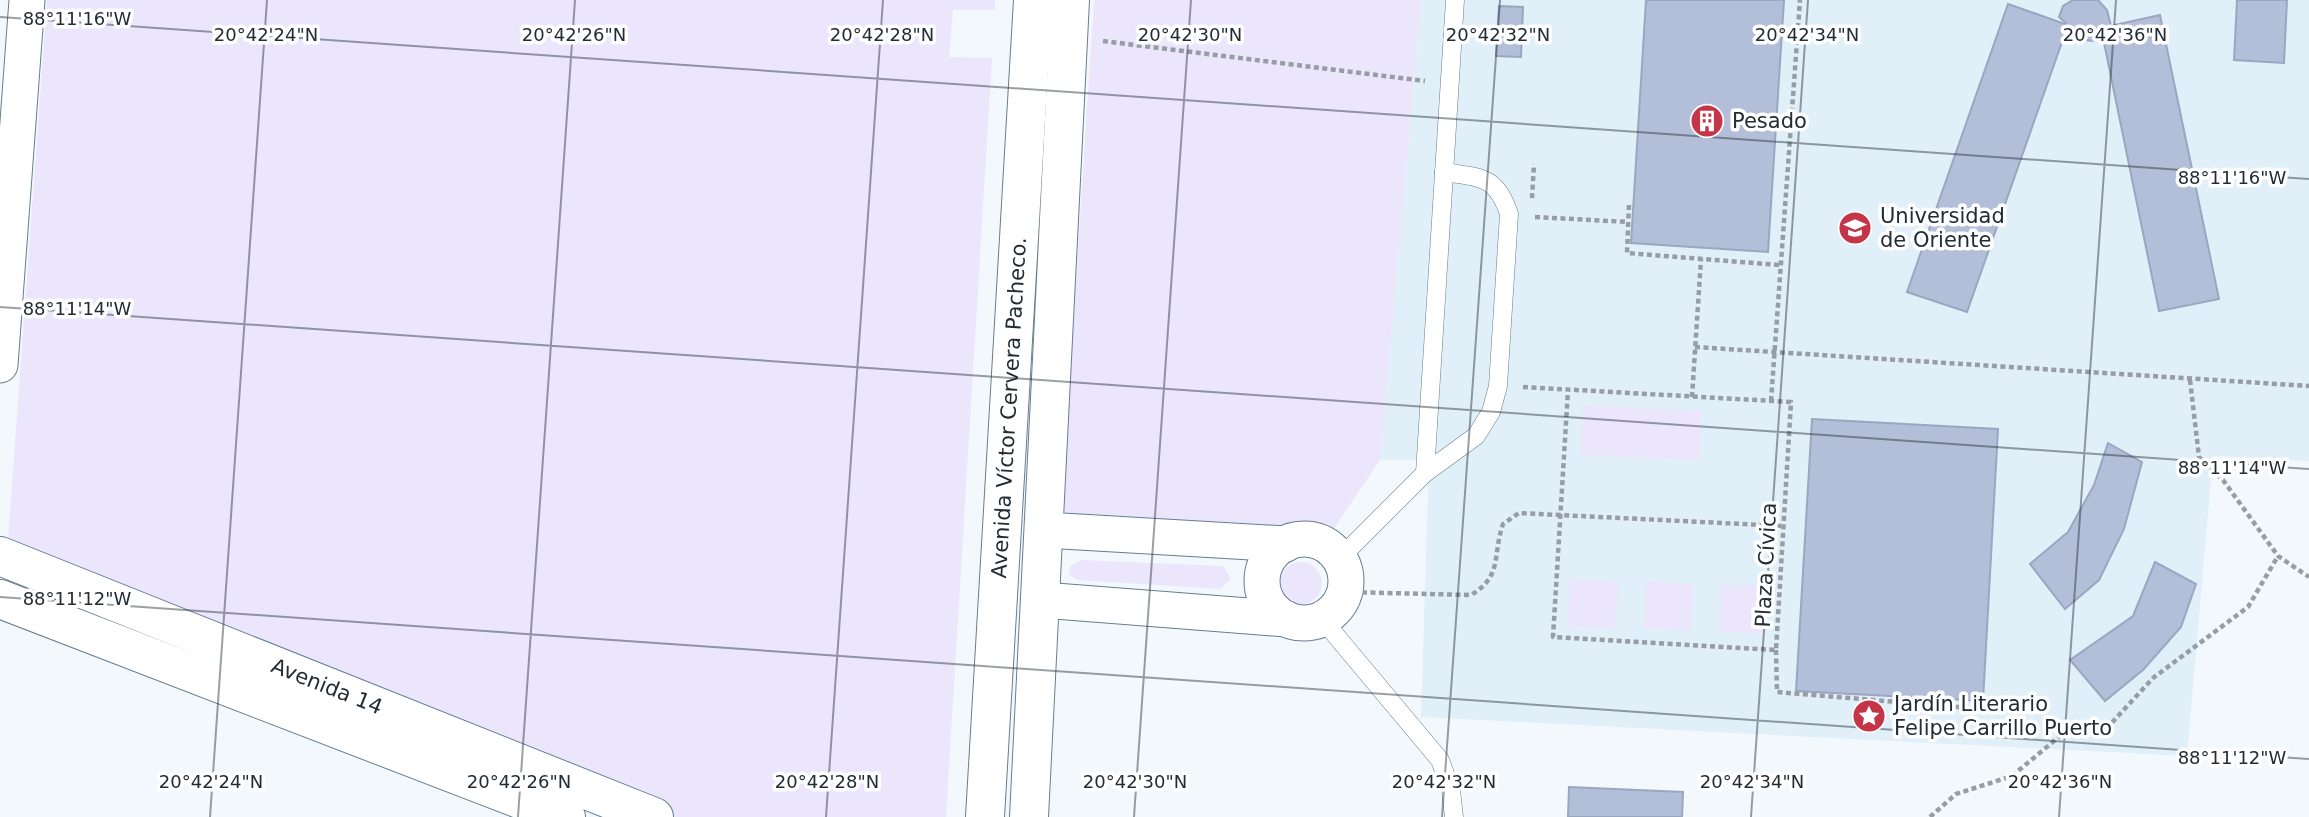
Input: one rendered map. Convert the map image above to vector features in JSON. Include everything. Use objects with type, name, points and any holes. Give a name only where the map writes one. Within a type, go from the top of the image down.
[{"type":"street","points":[[0,365],[27,0]]},
{"type":"street","name":"Avenida Víctor Cervera Pacheco.","points":[[985,817],[1034,0]]},
{"type":"street","name":"Avenida Víctor Cervera Pacheco.","points":[[1030,817],[1069,18]]},
{"type":"street","points":[[1045,530],[1286,544]]},
{"type":"street","points":[[1042,600],[1287,619],[1308,623],[1322,619],[1339,605],[1342,575],[1329,548],[1314,540],[1299,539],[1286,544],[1269,558],[1263,571],[1262,586],[1270,606],[1287,619]]},
{"type":"street","name":"Avenida 14","points":[[0,556],[654,817]]},
{"type":"street","name":"Avenida 14","points":[[0,599],[566,817]]},
{"type":"lane","points":[[1425,473],[1455,0]]},
{"type":"lane","points":[[1342,575],[1425,473],[1476,436],[1491,412],[1498,386],[1508,214],[1501,191],[1481,178],[1444,172]]},
{"type":"lane","points":[[1322,619],[1440,760],[1451,790],[1454,817]]},
{"type":"path","points":[[1498,386],[1771,401],[1800,0]]},
{"type":"path","points":[[1069,18],[1449,84]]},
{"type":"path","points":[[1629,205],[1627,253],[1779,265]]},
{"type":"path","points":[[1531,217],[1628,222]]},
{"type":"path","points":[[1692,397],[1701,259]]},
{"type":"path","points":[[1695,347],[2309,386]]},
{"type":"path","points":[[2190,380],[2199,457],[2223,480],[2278,556],[2309,577]]},
{"type":"path","name":"Plaza Cívica","points":[[1568,390],[1553,638],[1776,650],[1791,402],[1771,401]]},
{"type":"path","points":[[1342,575],[1471,595],[1487,585],[1503,524],[1519,513],[1784,526]]},
{"type":"path","points":[[1930,817],[1956,794],[2012,776],[2066,731],[2107,728],[2153,678],[2248,607],[2278,556]]},
{"type":"path","points":[[1776,650],[1777,692],[1982,709]]},
{"type":"shaded area","points":[[47,0],[995,0],[995,10],[953,10],[949,57],[992,58],[946,817],[647,817],[6,568]]},
{"type":"shaded area","points":[[1094,0],[1421,0],[1380,460],[1327,539],[1060,531]]},
{"type":"shaded area","name":"Universidad de Oriente","points":[[1421,0],[2309,0],[2309,461],[2213,456],[2187,756],[1421,717],[1429,460],[1380,460]]},
{"type":"shaded area","points":[[1583,405],[1702,411],[1700,460],[1581,455]]},
{"type":"shaded area","points":[[1081,560],[1223,566],[1231,579],[1220,589],[1077,580],[1069,574],[1070,566]]},
{"type":"shaded area","points":[[1301,562],[1316,568],[1322,583],[1316,598],[1301,604],[1286,598],[1280,583],[1286,568]]},
{"type":"shaded area","points":[[1571,579],[1618,582],[1614,629],[1567,626]]},
{"type":"shaded area","points":[[1647,581],[1694,585],[1690,631],[1644,628]]},
{"type":"shaded area","points":[[1721,585],[1768,586],[1767,634],[1720,632]]},
{"type":"building","name":"Pesado","points":[[1646,0],[1784,0],[1768,252],[1631,243]]},
{"type":"building","points":[[2073,0],[2098,0],[2107,10],[2111,26],[2101,28],[2095,41],[2069,39],[2068,25],[2059,17],[2063,6]]},
{"type":"building","points":[[2237,0],[2287,0],[2284,63],[2234,60]]},
{"type":"building","points":[[2008,4],[2068,25],[1967,312],[1907,292]]},
{"type":"building","points":[[1499,6],[1523,7],[1521,57],[1496,56]]},
{"type":"building","points":[[2160,15],[2219,299],[2159,311],[2101,28]]},
{"type":"building","points":[[1812,419],[1998,429],[1983,701],[1796,691]]},
{"type":"building","points":[[2108,443],[2142,462],[2124,529],[2099,580],[2065,609],[2030,564],[2068,532],[2094,485]]},
{"type":"building","points":[[2155,562],[2196,584],[2181,627],[2143,670],[2105,701],[2070,660],[2133,616]]},
{"type":"building","points":[[1569,787],[1683,792],[1682,817],[1568,817]]},
{"type":"place","name":"Pesado","points":[[1707,121]]},
{"type":"place","name":"Universidad de Oriente","points":[[1855,228]]},
{"type":"place","name":"Jardín Literario Felipe Carrillo Puerto","points":[[1869,716]]}]
